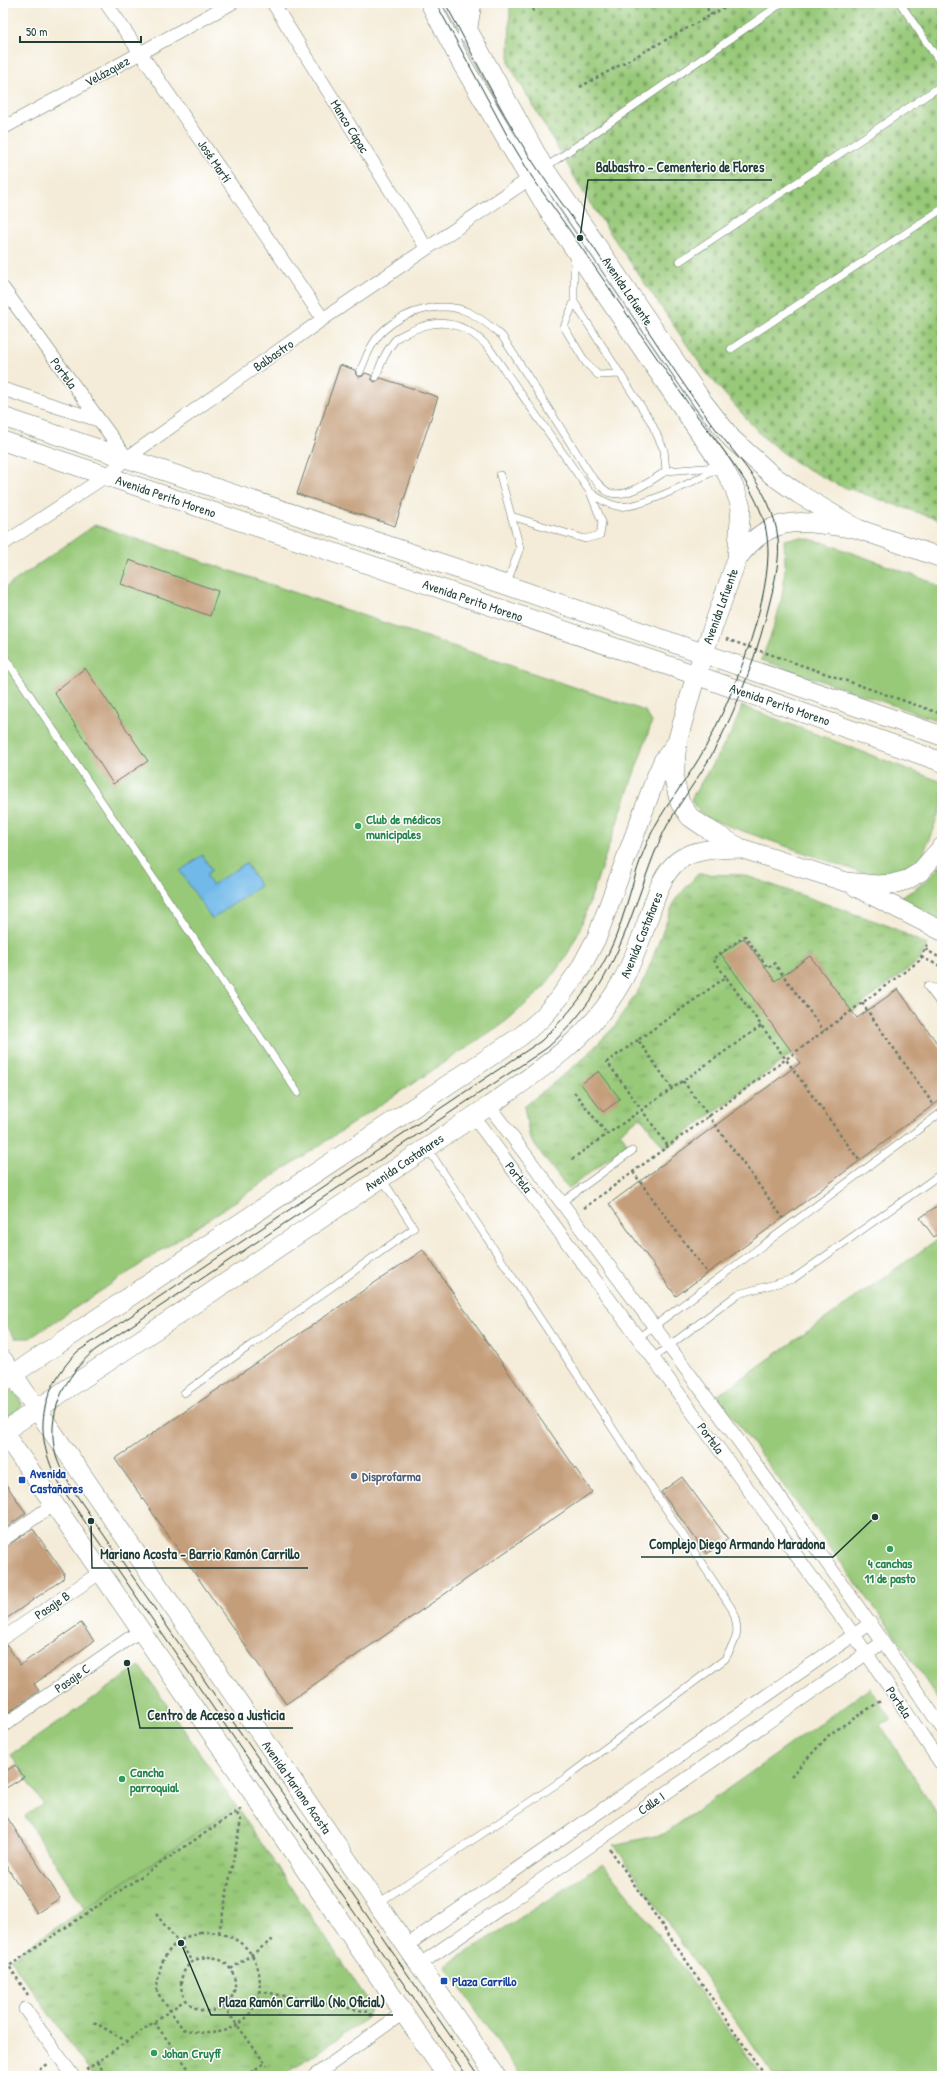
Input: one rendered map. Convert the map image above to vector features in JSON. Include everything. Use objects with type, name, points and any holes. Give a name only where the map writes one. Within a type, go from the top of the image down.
[{"type":"main road","name":"Avenida Lafuente","points":[[430,3],[462,64],[529,179],[574,251],[723,467],[734,487],[741,507],[737,559],[703,653],[677,742]]},
{"type":"main road","name":"Avenida Lafuente","points":[[453,3],[544,168],[703,402],[732,439],[772,475],[799,494],[858,529],[921,552],[942,572]]},
{"type":"main road","points":[[462,64],[472,3]]},
{"type":"main road","name":"Avenida Perito Moreno","points":[[3,417],[506,585],[942,736]]},
{"type":"main road","name":"Avenida Perito Moreno","points":[[3,441],[696,675],[942,762]]},
{"type":"main road","name":"Avenida Lafuente","points":[[737,559],[747,545],[757,536],[776,526],[793,523],[813,523],[858,529]]},
{"type":"main road","points":[[921,552],[942,558]]},
{"type":"main road","points":[[677,742],[674,779],[680,803],[690,817],[740,848],[846,882],[939,929]]},
{"type":"main road","points":[[6,1372],[521,1036],[542,1018],[560,997],[580,969],[597,937],[656,777],[663,761],[677,742]]},
{"type":"main road","points":[[846,882],[877,885],[892,884],[907,880],[920,872],[942,847]]},
{"type":"main road","name":"Avenida Castañares","points":[[3,1432],[489,1106],[562,1054],[580,1038],[600,1014],[621,983],[642,937],[660,887],[671,868],[688,855],[706,850],[740,848]]},
{"type":"main road","name":"Avenida Mariano Acosta","points":[[6,1372],[37,1408],[96,1498],[496,2076]]},
{"type":"main road","points":[[3,1432],[141,1630],[255,1799],[447,2076]]},
{"type":"street","name":"José Martí","points":[[106,3],[142,53],[323,319]]},
{"type":"street","name":"Velázquez","points":[[3,128],[232,3]]},
{"type":"street","name":"Manco Cápac","points":[[273,3],[426,249]]},
{"type":"street","name":"Balbastro","points":[[3,544],[106,476],[127,458],[323,319],[544,168]]},
{"type":"street","name":"Portela","points":[[3,288],[127,458]]},
{"type":"street","points":[[3,390],[98,420]]},
{"type":"street","name":"Portela","points":[[489,1106],[562,1202],[870,1623],[942,1728]]},
{"type":"street","name":"Portela","points":[[473,1116],[653,1358],[854,1635],[942,1765]]},
{"type":"street","points":[[3,1540],[54,1504]]},
{"type":"street","name":"Pasaje B","points":[[3,1638],[101,1572]]},
{"type":"street","name":"Calle I","points":[[406,1946],[870,1623]]},
{"type":"street","name":"Pasaje C","points":[[3,1726],[141,1630]]},
{"type":"street","name":"Calle I","points":[[419,1965],[867,1655],[883,1642]]},
{"type":"street","points":[[25,2009],[58,2055],[78,2074]]},
{"type":"street","points":[[314,2076],[403,2013]]},
{"type":"lane","points":[[544,168],[782,3]]},
{"type":"lane","points":[[900,3],[942,66]]},
{"type":"lane","points":[[680,261],[942,85]]},
{"type":"lane","points":[[731,349],[942,209]]},
{"type":"lane","points":[[574,251],[574,302],[564,326],[586,363],[598,375],[620,374]]},
{"type":"lane","points":[[574,302],[651,422],[664,450],[666,471]]},
{"type":"lane","points":[[360,372],[367,353],[376,340],[384,330],[400,318],[418,310],[434,308],[449,307],[469,312],[485,321],[502,336],[592,477],[609,493],[623,494],[666,471],[723,467]]},
{"type":"lane","points":[[376,377],[386,352],[397,338],[424,325],[438,323],[463,327],[478,336],[489,348],[590,492],[602,522],[600,535],[585,539],[511,516]]},
{"type":"lane","points":[[590,492],[605,502],[619,506],[637,504],[654,499],[723,467]]},
{"type":"lane","points":[[500,475],[520,548],[506,585]]},
{"type":"lane","points":[[3,655],[298,1093]]},
{"type":"lane","points":[[942,990],[926,986],[942,1006]]},
{"type":"lane","points":[[638,1338],[941,1112]]},
{"type":"lane","points":[[377,1904],[576,1770],[725,1659],[738,1635],[737,1624],[732,1609],[426,1147]]},
{"type":"lane","points":[[562,1202],[632,1151]]},
{"type":"lane","points":[[653,1358],[738,1294],[793,1279],[942,1173]]},
{"type":"lane","points":[[184,1394],[414,1228],[381,1178]]},
{"type":"path","points":[[532,11],[546,3]]},
{"type":"path","points":[[704,3],[711,15]]},
{"type":"path","points":[[580,87],[733,3]]},
{"type":"path","points":[[710,634],[942,714]]},
{"type":"path","points":[[572,1217],[919,961],[925,949],[939,929]]},
{"type":"path","points":[[824,1031],[774,963],[768,968],[744,936],[712,959],[866,1169]]},
{"type":"path","points":[[925,949],[942,959]]},
{"type":"path","points":[[921,957],[942,967]]},
{"type":"path","points":[[668,1146],[607,1062],[726,977]]},
{"type":"path","points":[[862,1004],[941,1112]]},
{"type":"path","points":[[572,1159],[761,1026]]},
{"type":"path","points":[[638,1040],[672,1088]]},
{"type":"path","points":[[683,1080],[789,1226]]},
{"type":"path","points":[[574,1092],[607,1134]]},
{"type":"path","points":[[633,1172],[714,1282]]},
{"type":"path","points":[[791,1776],[830,1734],[894,1693]]},
{"type":"path","points":[[25,2009],[34,2003],[8,1966],[255,1799]]},
{"type":"path","points":[[219,1933],[241,1820],[236,1812]]},
{"type":"path","points":[[602,1837],[765,2076]]},
{"type":"path","points":[[156,1914],[193,1962]]},
{"type":"path","points":[[200,1932],[219,1933],[233,1938],[252,1955],[259,1974],[259,1991],[254,2007],[247,2017],[237,2025],[218,2033],[195,2032],[183,2028],[170,2011],[157,1992],[157,1980],[164,1958],[178,1942],[200,1932]]},
{"type":"path","points":[[232,1969],[275,1938]]},
{"type":"path","points":[[203,1957],[211,1957],[225,1963],[232,1969],[236,1983],[235,1991],[232,1998],[224,2007],[205,2012],[198,2010],[185,2000],[180,1985],[181,1978],[184,1970],[193,1962],[203,1957]]},
{"type":"path","points":[[259,1991],[369,2012],[382,2029]]},
{"type":"path","points":[[78,2074],[185,2000]]},
{"type":"path","points":[[224,2007],[267,2066]]},
{"type":"path","points":[[94,2022],[126,2041]]},
{"type":"path","points":[[154,2022],[194,2076]]},
{"type":"path","points":[[29,2076],[58,2055]]},
{"type":"path","points":[[97,2062],[107,2076]]},
{"type":"path","points":[[246,2076],[264,2063]]},
{"type":"path","points":[[251,2072],[254,2076]]},
{"type":"path","points":[[214,2076],[218,2073],[225,2076]]},
{"type":"green space","points":[[510,3],[942,3],[942,521],[838,485],[795,462],[763,437],[707,374],[589,202],[509,64]]},
{"type":"green space","name":"Club de médicos municipales","points":[[95,525],[645,711],[652,722],[580,929],[567,955],[542,990],[505,1022],[30,1338],[15,1338],[3,1321],[3,589]]},
{"type":"green space","points":[[805,538],[825,543],[929,581],[942,589],[942,722],[761,660],[773,630],[781,602],[785,573],[784,540]]},
{"type":"green space","points":[[742,706],[942,782],[942,805],[922,858],[913,868],[894,876],[859,872],[706,818],[695,807],[691,799],[732,732]]},
{"type":"green space","points":[[940,865],[942,871],[942,926],[892,900],[906,894],[925,882]]},
{"type":"green space","points":[[698,874],[744,875],[889,926],[927,945],[919,961],[851,1012],[810,956],[789,971],[793,1053],[665,1149],[641,1117],[620,1132],[628,1144],[568,1189],[530,1139],[524,1107],[583,1059],[615,1026],[643,983],[675,900]]},
{"type":"green space","name":"4 canchas 11 de pasto","points":[[942,1236],[942,1705],[897,1638],[717,1396]]},
{"type":"green space","points":[[10,1390],[16,1392],[22,1404],[15,1414],[7,1415],[3,1414],[3,1391]]},
{"type":"green space","name":"Cancha parroquial","points":[[140,1666],[236,1806],[85,1909],[25,1816],[43,1804],[11,1755]]},
{"type":"green space","points":[[870,1688],[892,1719],[880,1724],[942,1821],[942,2076],[774,2076],[614,1845],[664,1834]]},
{"type":"green space","points":[[236,1806],[371,2005],[367,2018],[283,2076],[93,2076],[10,1959]]},
{"type":"green space","points":[[603,1864],[637,1906],[762,2076],[521,2076],[446,1966]]},
{"type":"water","points":[[202,855],[212,870],[206,875],[212,885],[246,863],[260,886],[212,919],[180,871]]},
{"type":"building","points":[[340,365],[355,370],[356,375],[359,377],[363,376],[365,373],[371,375],[372,380],[375,382],[381,378],[438,397],[395,526],[297,494]]},
{"type":"building","points":[[129,560],[218,591],[210,616],[121,584]]},
{"type":"building","points":[[85,668],[148,761],[113,784],[54,692]]},
{"type":"building","points":[[744,938],[775,981],[810,956],[857,1018],[898,989],[942,1050],[942,1099],[676,1296],[609,1204],[800,1063],[721,954]]},
{"type":"building","points":[[599,1071],[620,1099],[603,1112],[581,1084]]},
{"type":"building","points":[[942,1202],[942,1231],[934,1237],[920,1218]]},
{"type":"building","name":"Disprofarma","points":[[423,1250],[592,1492],[286,1704],[115,1459]]},
{"type":"building","points":[[682,1477],[728,1539],[707,1554],[661,1492]]},
{"type":"building","points":[[3,1480],[26,1513],[3,1530]]},
{"type":"building","points":[[33,1529],[64,1573],[63,1579],[3,1621],[3,1548]]},
{"type":"building","points":[[81,1623],[94,1641],[34,1684],[39,1691],[3,1716],[3,1646],[7,1645],[20,1665]]},
{"type":"building","points":[[15,1765],[24,1777],[3,1790],[3,1773]]},
{"type":"building","points":[[3,1811],[60,1898],[37,1913],[3,1861]]},
{"type":"tram line","points":[[436,3],[508,137],[532,177],[685,399],[726,453],[753,495],[764,521],[768,554],[762,601],[755,627],[737,680],[715,728],[699,758],[654,828],[642,854],[621,922],[609,951],[584,993],[564,1018],[541,1041],[77,1352],[64,1368],[54,1384],[47,1400],[43,1433],[46,1451],[52,1469],[61,1487],[467,2076]]},
{"type":"tram line","points":[[445,3],[504,115],[534,163],[592,245],[691,395],[760,488],[775,521],[778,539],[776,573],[767,614],[747,677],[731,717],[711,756],[663,833],[633,912],[609,969],[589,1002],[577,1018],[547,1048],[95,1350],[84,1360],[66,1384],[55,1411],[53,1441],[60,1468],[79,1499],[478,2076]]},
{"type":"place","name":"Balbastro - Cementerio de Flores","points":[[580,238]]},
{"type":"place","name":"Club de médicos municipales","points":[[358,826]]},
{"type":"place","name":"Disprofarma","points":[[354,1476]]},
{"type":"place","name":"Avenida Castañares","points":[[22,1480]]},
{"type":"place","name":"Complejo Diego Armando Maradona","points":[[875,1517]]},
{"type":"place","name":"Mariano Acosta - Barrio Ramón Carrillo","points":[[91,1521]]},
{"type":"place","name":"4 canchas 11 de pasto","points":[[890,1549]]},
{"type":"place","name":"Centro de Acceso a Justicia","points":[[127,1663]]},
{"type":"place","name":"Cancha parroquial","points":[[122,1779]]},
{"type":"place","name":"Plaza Ramón Carrillo (No Oficial)","points":[[181,1943]]},
{"type":"place","name":"Plaza Carrillo","points":[[444,1981]]},
{"type":"place","name":"Johan Cruyff","points":[[154,2053]]}]
